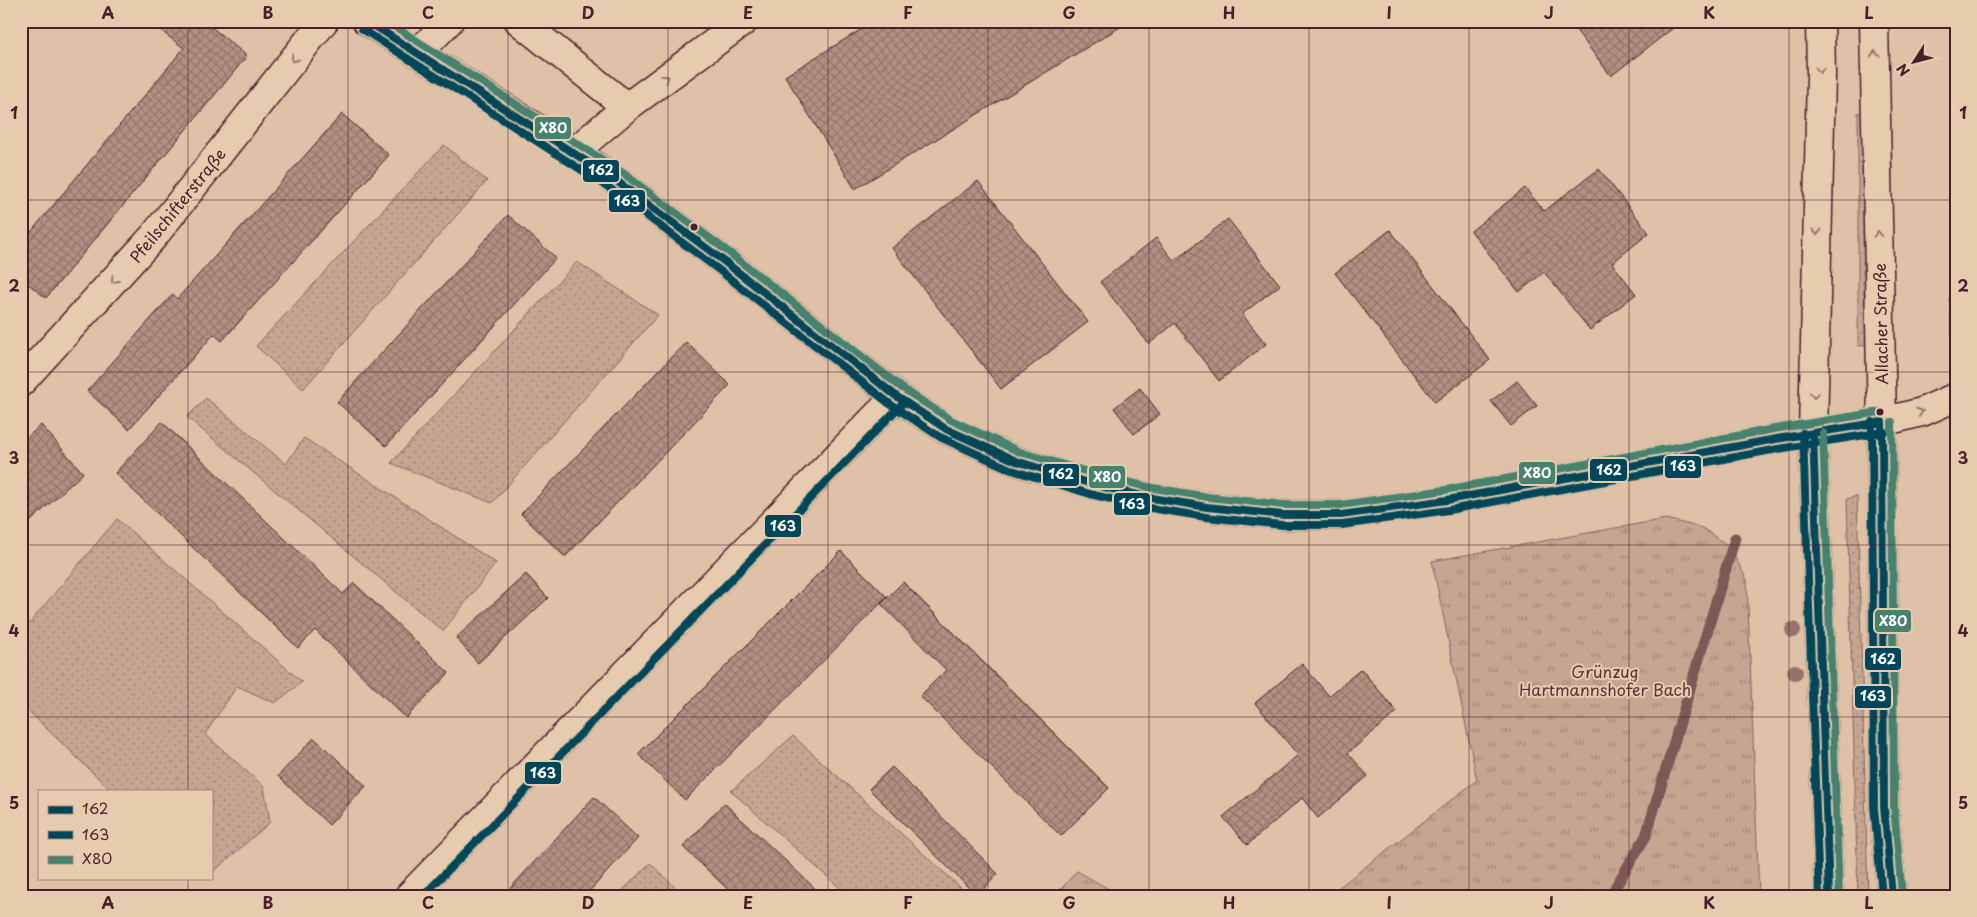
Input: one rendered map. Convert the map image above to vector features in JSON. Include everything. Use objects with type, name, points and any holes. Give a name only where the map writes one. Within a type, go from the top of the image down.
[{"type":"street","name":"Pfeilschifterstraße","points":[[23,377],[153,237],[324,21]]},
{"type":"street","points":[[367,21],[614,179],[725,262],[896,396],[946,429],[1016,461],[1146,498],[1283,515],[1341,515],[1447,500],[1550,480],[1882,422],[1922,412],[1956,397]]},
{"type":"street","points":[[418,53],[449,21]]},
{"type":"street","points":[[519,21],[627,107]]},
{"type":"street","points":[[574,152],[627,107],[744,21]]},
{"type":"street","points":[[1820,21],[1821,75],[1813,433],[1829,896]]},
{"type":"street","name":"Allacher Straße","points":[[1874,21],[1882,422],[1884,807],[1892,896]]},
{"type":"street","points":[[409,896],[896,396]]},
{"type":"green space","points":[[1862,111],[1870,345],[1858,346],[1858,113]]},
{"type":"green space","points":[[444,145],[487,181],[303,389],[256,346]]},
{"type":"green space","points":[[577,262],[658,315],[492,503],[391,463]]},
{"type":"green space","points":[[1956,294],[1956,375],[1955,375],[1949,298]]},
{"type":"green space","points":[[206,398],[286,464],[304,438],[496,563],[443,631],[187,417]]},
{"type":"green space","points":[[1857,496],[1868,896],[1858,896],[1847,499]]},
{"type":"green space","points":[[117,519],[302,682],[275,703],[237,686],[205,734],[264,787],[270,822],[212,873],[212,790],[111,790],[21,704],[21,633]]},
{"type":"green space","name":"Grünzug Hartmannshofer Bach","points":[[1666,519],[1702,528],[1729,546],[1747,580],[1759,896],[1328,896],[1477,780],[1432,561]]},
{"type":"green space","points":[[793,736],[970,896],[849,896],[731,791]]},
{"type":"green space","points":[[650,863],[684,896],[617,896]]},
{"type":"green space","points":[[1077,871],[1121,896],[1055,896]]},
{"type":"building","points":[[148,21],[204,21],[247,56],[46,298],[21,278],[21,244],[184,48]]},
{"type":"building","points":[[875,21],[1130,21],[855,189],[785,76]]},
{"type":"building","points":[[1569,21],[1682,21],[1611,76]]},
{"type":"building","points":[[342,114],[389,155],[222,341],[214,334],[129,429],[87,391],[173,294],[177,299]]},
{"type":"building","points":[[1599,169],[1649,233],[1612,263],[1636,294],[1590,330],[1544,272],[1519,292],[1471,231],[1525,188],[1544,211]]},
{"type":"building","points":[[978,181],[1088,322],[1001,389],[892,248]]},
{"type":"building","points":[[508,215],[556,258],[386,446],[337,402]]},
{"type":"building","points":[[1228,219],[1280,285],[1242,314],[1266,344],[1219,381],[1175,323],[1149,344],[1100,282],[1156,238],[1174,261]]},
{"type":"building","points":[[1390,230],[1490,360],[1435,402],[1335,273]]},
{"type":"building","points":[[686,342],[730,385],[565,557],[521,514]]},
{"type":"building","points":[[1517,381],[1537,406],[1511,426],[1491,401]]},
{"type":"building","points":[[1140,388],[1160,414],[1134,434],[1114,408]]},
{"type":"building","points":[[162,422],[343,594],[354,583],[449,673],[406,718],[315,630],[298,648],[115,473]]},
{"type":"building","points":[[41,425],[83,473],[21,530],[21,443]]},
{"type":"building","points":[[841,551],[887,597],[685,800],[638,754]]},
{"type":"building","points":[[526,574],[548,598],[478,663],[456,638]]},
{"type":"building","points":[[903,582],[1109,788],[1061,836],[920,696],[946,670],[881,604]]},
{"type":"building","points":[[1302,664],[1329,696],[1361,669],[1397,712],[1348,753],[1368,776],[1318,818],[1302,798],[1247,845],[1223,817],[1298,755],[1255,703]]},
{"type":"building","points":[[314,738],[366,786],[329,825],[278,776]]},
{"type":"building","points":[[892,767],[998,874],[977,896],[869,789]]},
{"type":"building","points":[[594,797],[638,838],[585,896],[503,896]]},
{"type":"building","points":[[724,803],[823,896],[735,896],[683,847]]},
{"type":"waterway","points":[[1610,896],[1646,836],[1735,538]]},
{"type":"transit line","name":"162","points":[[367,21],[614,179],[725,262],[896,396],[946,429],[1016,461],[1092,484],[1146,497],[1207,507],[1283,515],[1341,515],[1447,500],[1776,439],[1882,422]]},
{"type":"transit line","name":"X80","points":[[386,21],[620,171],[731,254],[902,388],[951,420],[1020,452],[1095,474],[1148,487],[1208,497],[1284,505],[1340,505],[1445,490],[1774,429],[1880,412]]},
{"type":"transit line","name":"163","points":[[362,29],[608,187],[719,270],[890,404],[940,437],[1012,470],[1090,494],[1144,507],[1206,517],[1282,525],[1342,525],[1449,510],[1778,449],[1884,432]]},
{"type":"transit line","name":"163","points":[[423,896],[903,403]]},
{"type":"transit line","name":"163","points":[[1872,422],[1874,807],[1882,896]]},
{"type":"transit line","name":"162","points":[[1882,422],[1884,807],[1892,896]]},
{"type":"transit line","name":"X80","points":[[1892,422],[1894,807],[1902,895]]},
{"type":"transit line","name":"163","points":[[1803,433],[1819,896]]},
{"type":"transit line","name":"162","points":[[1813,433],[1829,896]]},
{"type":"transit line","name":"X80","points":[[1823,433],[1839,896]]}]
